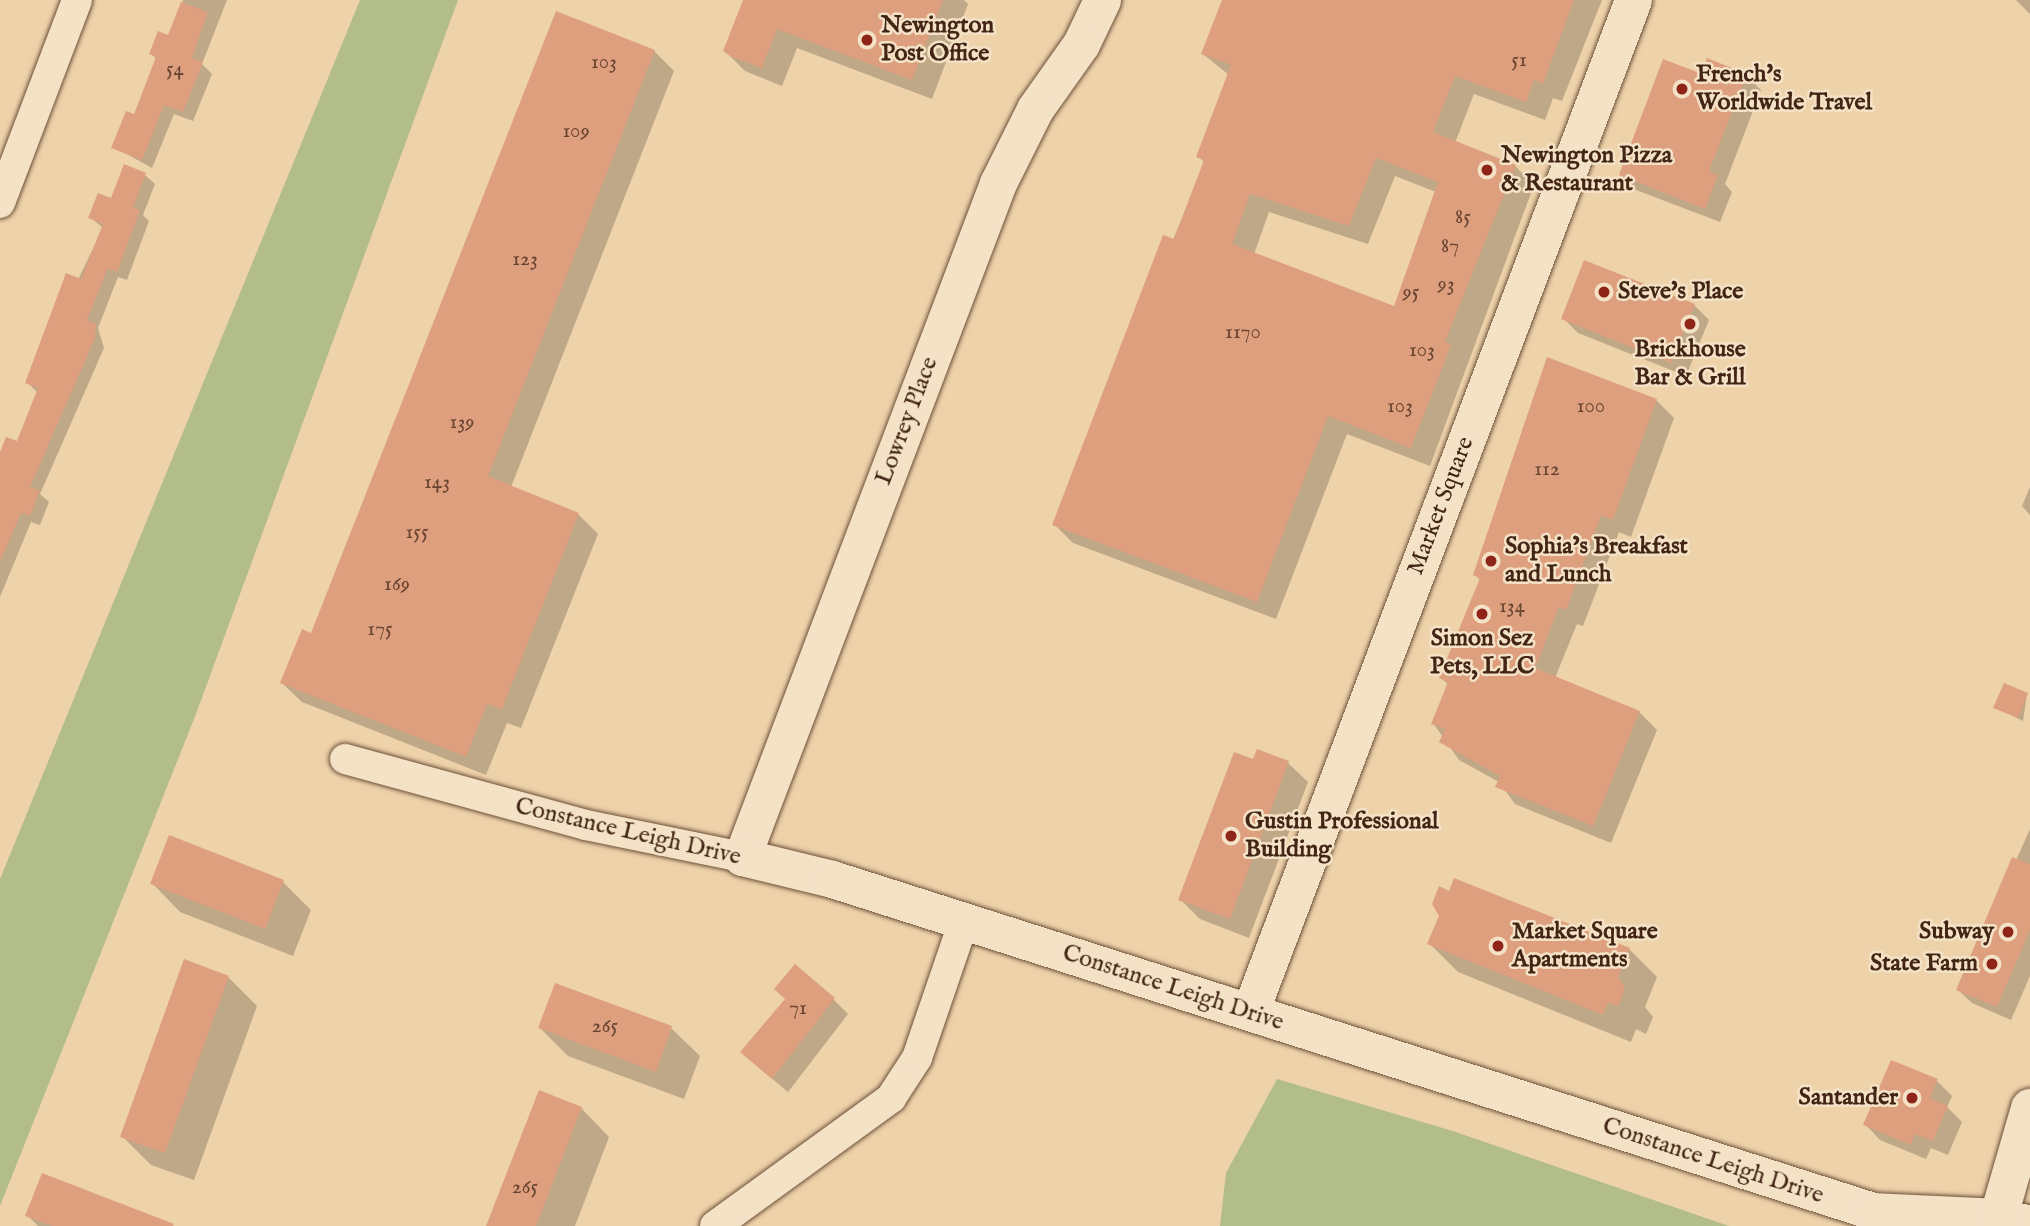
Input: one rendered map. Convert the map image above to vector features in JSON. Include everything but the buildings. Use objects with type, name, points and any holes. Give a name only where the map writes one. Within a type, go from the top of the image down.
[{"type":"main road","points":[[2008,1221],[2030,1108]]},
{"type":"street","points":[[0,203],[77,0]]},
{"type":"street","name":"Lowrey Place","points":[[741,857],[998,183],[1035,109],[1081,44],[1102,0]]},
{"type":"street","name":"Market Square","points":[[1251,1012],[1633,0]]},
{"type":"street","name":"Constance Leigh Drive","points":[[345,759],[586,825],[741,857],[964,922],[1873,1211],[2008,1221]]},
{"type":"street","points":[[715,1226],[891,1098],[916,1058],[964,922]]},
{"type":"green space","points":[[360,0],[458,0],[196,714],[0,1206],[0,879]]},
{"type":"green space","points":[[1277,1079],[1453,1131],[1729,1226],[1220,1226],[1226,1173]]},
{"type":"place","name":"Newington Post Office","points":[[867,40]]},
{"type":"place","name":"French's Worldwide Travel","points":[[1682,89]]},
{"type":"place","name":"Newington Pizza & Restaurant","points":[[1487,170]]},
{"type":"place","name":"Steve's Place","points":[[1604,292]]},
{"type":"place","name":"Brickhouse Bar & Grill","points":[[1690,324]]},
{"type":"place","name":"Sophia’s Breakfast and Lunch","points":[[1491,561]]},
{"type":"place","name":"Simon Sez Pets, LLC","points":[[1482,614]]},
{"type":"place","name":"Gustin Professional Building","points":[[1231,836]]},
{"type":"place","name":"Subway","points":[[2008,932]]},
{"type":"place","name":"Market Square Apartments","points":[[1498,946]]},
{"type":"place","name":"State Farm","points":[[1992,964]]},
{"type":"place","name":"Santander","points":[[1912,1098]]}]
